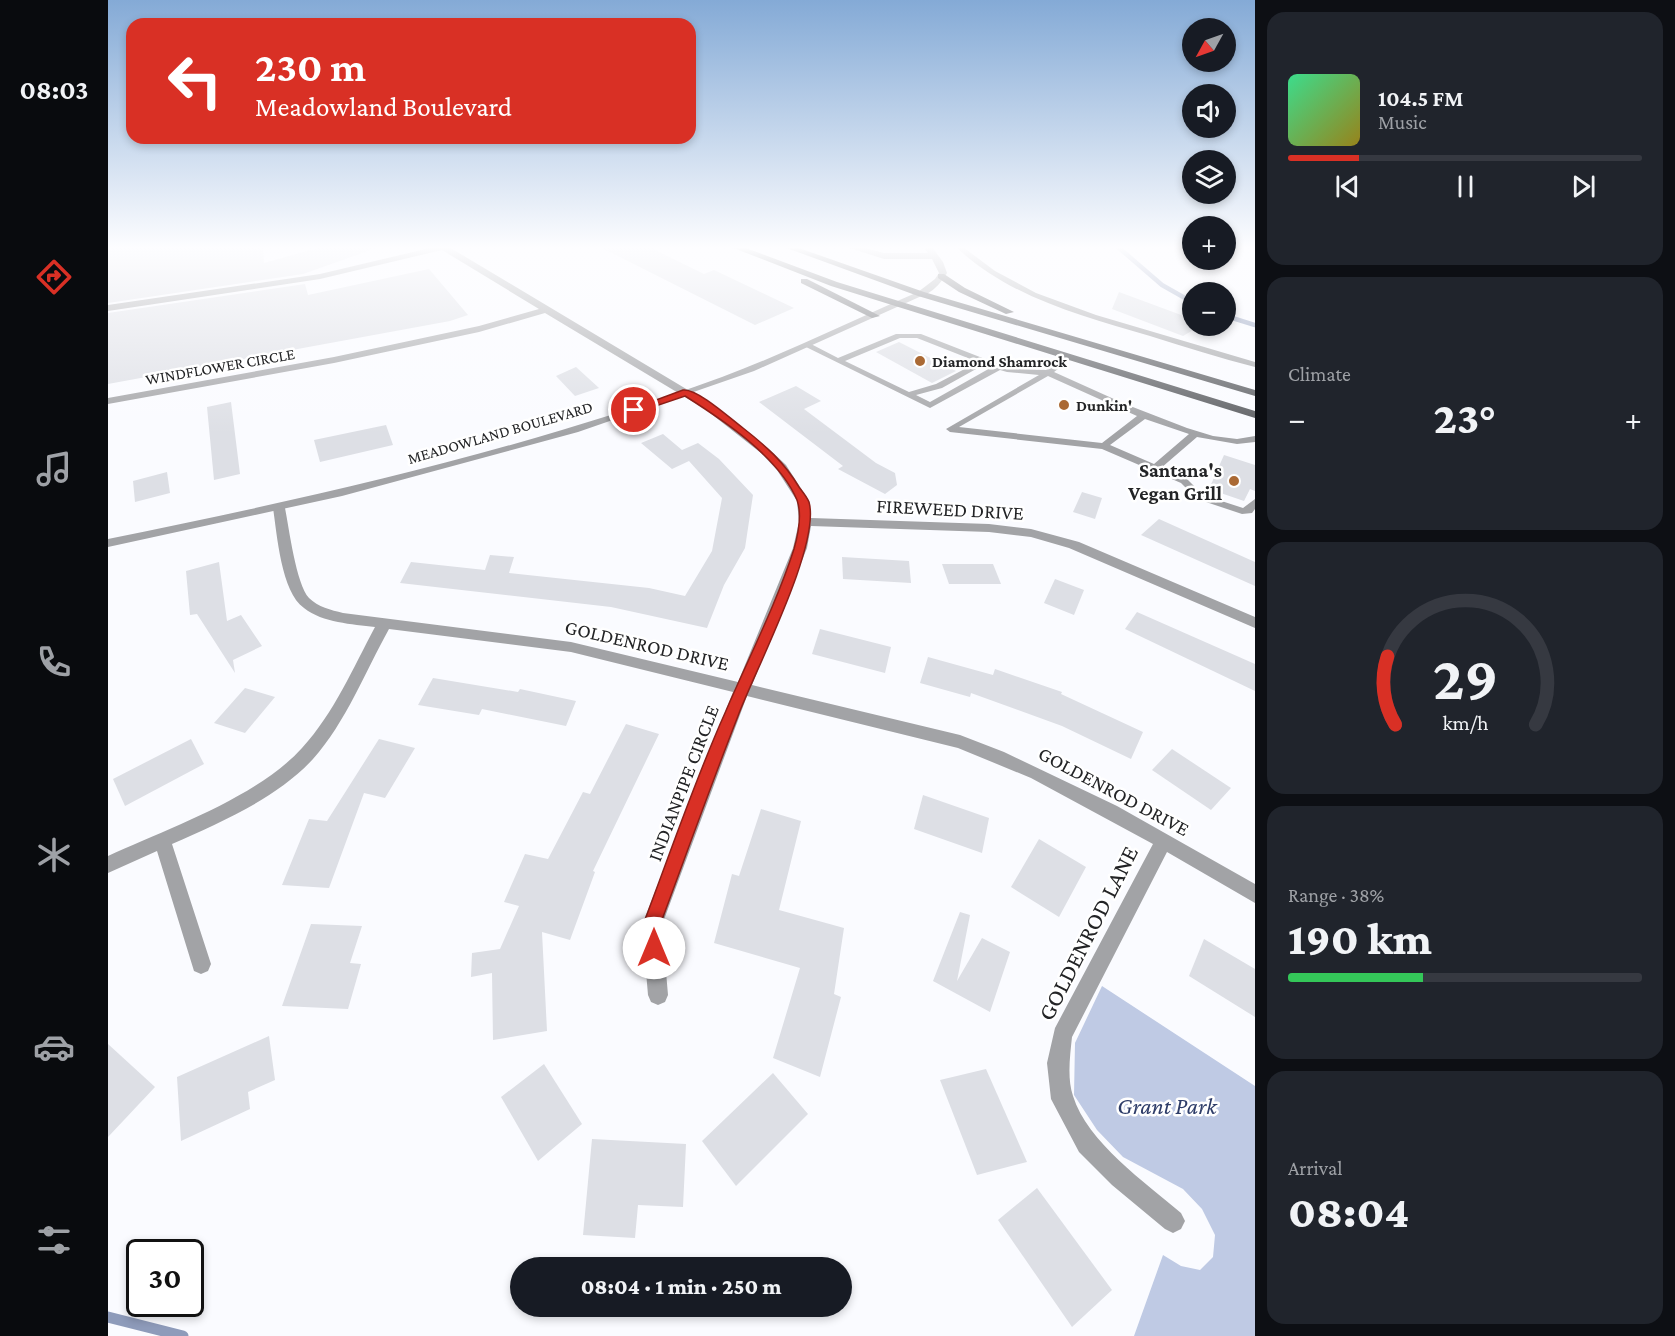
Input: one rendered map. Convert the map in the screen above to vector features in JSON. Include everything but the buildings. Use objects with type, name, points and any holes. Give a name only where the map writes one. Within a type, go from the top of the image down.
[{"type":"main road","points":[[861,309],[875,316]]},
{"type":"main road","points":[[914,309],[1255,416]]},
{"type":"main road","points":[[972,309],[1255,393]]},
{"type":"main road","points":[[1003,309],[1067,338]]},
{"type":"street","name":"WINDFLOWER CIRCLE","points":[[108,401],[216,384],[374,352],[510,321],[546,309]]},
{"type":"street","name":"INDIANPIPE CIRCLE","points":[[548,309],[709,407],[765,450],[782,468],[803,501],[805,522],[800,548],[731,714],[652,925],[658,995]]},
{"type":"street","name":"MEADOWLAND BOULEVARD","points":[[108,543],[279,508],[496,453],[686,392],[808,346],[887,309]]},
{"type":"street","name":"GOLDENROD DRIVE","points":[[279,508],[295,583],[301,598],[316,610],[343,618],[384,624],[571,647],[960,742],[1014,761],[1164,840],[1255,894]]},
{"type":"street","name":"FIREWEED DRIVE","points":[[805,522],[989,528],[1031,533],[1074,545],[1255,623]]},
{"type":"street","points":[[108,865],[253,794],[283,775],[306,756],[335,715],[384,624]]},
{"type":"street","points":[[162,839],[201,964]]},
{"type":"street","name":"GOLDENROD LANE","points":[[1164,840],[1062,1035],[1058,1063],[1062,1099],[1087,1144],[1120,1177],[1173,1221]]},
{"type":"lane","points":[[1072,309],[1255,365]]},
{"type":"lane","points":[[838,361],[899,336],[918,336],[1007,370],[1048,373],[1194,435],[1245,443],[1255,448]]},
{"type":"lane","points":[[808,346],[930,405],[999,367]]},
{"type":"lane","points":[[1068,357],[1058,367],[950,429],[1104,446],[1184,481],[1200,497],[1235,510],[1248,511],[1255,502]]},
{"type":"lane","points":[[908,395],[939,386],[985,361]]},
{"type":"lane","points":[[1104,446],[1145,414]]},
{"type":"lane","points":[[1154,469],[1194,435]]},
{"type":"lane","points":[[1245,443],[1255,439]]},
{"type":"green space","name":"Grant Park","points":[[1102,986],[1255,1086],[1255,1336],[1134,1336],[1163,1255],[1181,1266],[1200,1270],[1213,1257],[1215,1235],[1202,1209],[1183,1189],[1123,1157],[1097,1130],[1074,1095],[1075,1043]]},
{"type":"waterway","points":[[1236,319],[1255,325]]},
{"type":"waterway","points":[[108,1317],[183,1336]]},
{"type":"place","name":"Diamond Shamrock","points":[[920,361]]},
{"type":"place","name":"Dunkin'","points":[[1064,405]]},
{"type":"place","name":"Santana's Vegan Grill","points":[[1234,481]]},
{"type":"route","points":[[634,410],[686,392],[709,407],[765,450],[782,468],[795,485],[803,501],[805,522],[800,548],[757,659],[731,714],[652,925],[654,948]]}]
